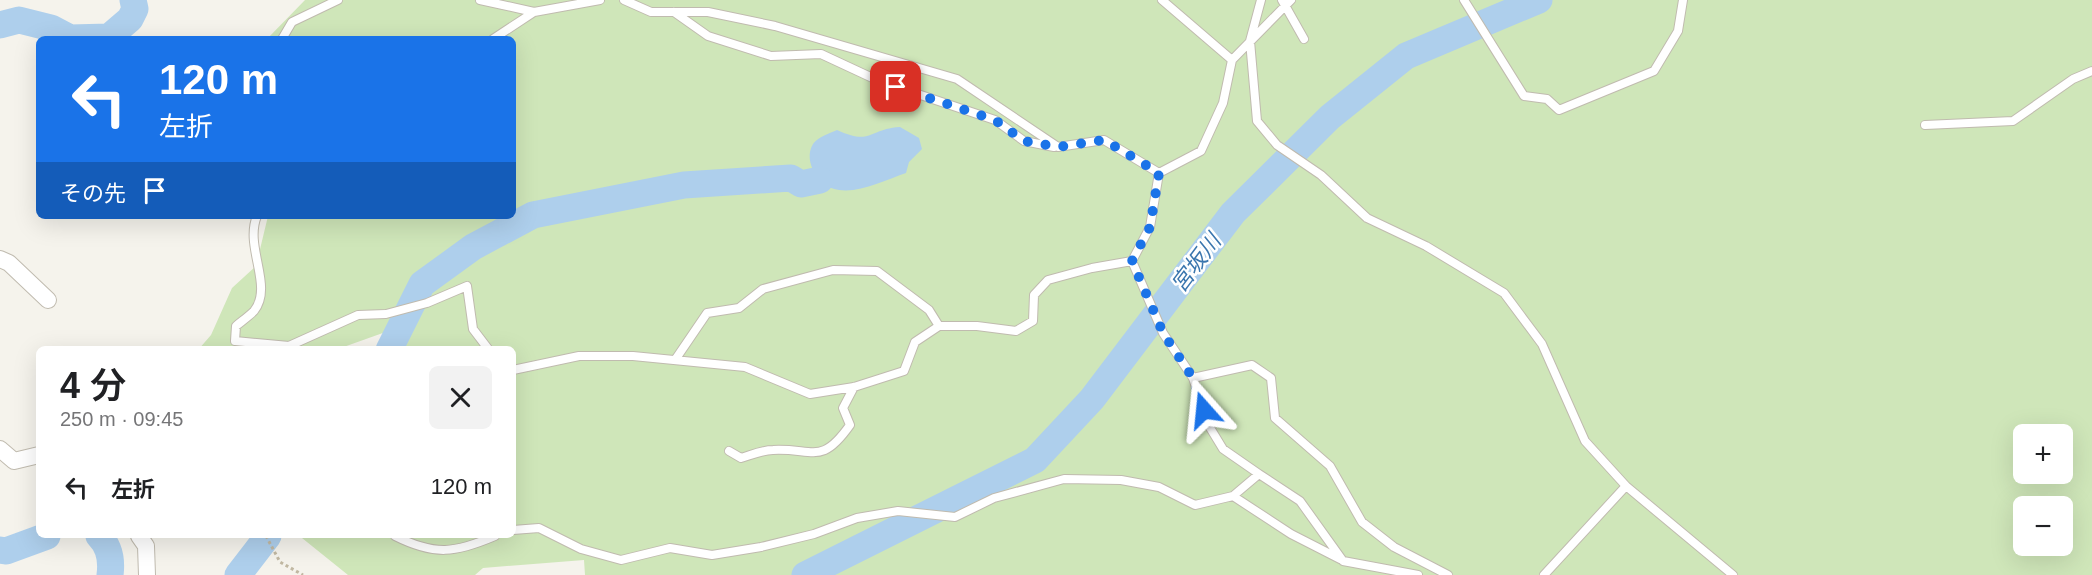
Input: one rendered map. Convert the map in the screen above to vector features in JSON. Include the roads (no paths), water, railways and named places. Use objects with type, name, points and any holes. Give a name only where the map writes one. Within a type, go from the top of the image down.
[{"type":"street","points":[[0,259],[9,263],[48,300]]},
{"type":"street","points":[[0,449],[14,461],[36,456]]},
{"type":"street","points":[[141,538],[146,546],[147,575]]},
{"type":"lane","points":[[284,36],[292,22],[338,0]]},
{"type":"lane","points":[[480,0],[534,12],[600,0]]},
{"type":"lane","points":[[624,0],[651,12],[708,12],[775,26],[957,79],[1058,147]]},
{"type":"lane","points":[[1162,0],[1232,60]]},
{"type":"lane","points":[[1261,0],[1250,41],[1257,121],[1277,145],[1321,175],[1367,218],[1426,246],[1504,293],[1542,344],[1585,441],[1626,486],[1733,575]]},
{"type":"lane","points":[[1464,0],[1524,96],[1547,99],[1559,110],[1654,71],[1678,31],[1683,0]]},
{"type":"lane","points":[[1159,173],[1201,151],[1223,103],[1232,60],[1286,2],[1304,39]]},
{"type":"lane","points":[[498,36],[534,12]]},
{"type":"lane","points":[[674,12],[708,36],[771,56],[821,54],[879,81],[995,120],[1024,141],[1058,147],[1104,140],[1159,173]]},
{"type":"lane","points":[[1925,125],[2013,121],[2073,79],[2092,71]]},
{"type":"lane","points":[[1132,261],[1150,227],[1159,173]]},
{"type":"lane","points":[[256,219],[252,243],[262,281],[255,310],[236,326],[236,341],[289,346],[358,315],[386,314],[416,306],[467,286],[473,329],[486,346]]},
{"type":"lane","points":[[516,369],[579,356],[633,356],[745,367],[810,394],[854,387],[904,371],[915,342],[939,326],[977,326],[1016,331],[1033,321],[1034,295],[1048,280],[1092,268],[1132,261]]},
{"type":"lane","points":[[1132,261],[1163,333],[1193,378],[1209,426],[1224,449],[1300,501],[1343,561]]},
{"type":"lane","points":[[675,360],[707,313],[739,308],[763,289],[833,270],[877,272],[929,310],[939,326]]},
{"type":"lane","points":[[1193,378],[1252,365],[1271,378],[1275,418],[1330,466],[1362,522],[1394,547],[1448,575]]},
{"type":"lane","points":[[729,451],[741,458],[771,450],[814,453],[835,446],[850,425],[843,408],[854,387]]},
{"type":"lane","points":[[516,530],[539,528],[581,549],[621,560],[670,548],[712,555],[761,547],[814,534],[857,518],[898,511],[955,517],[994,498],[1064,479],[1121,480],[1150,485],[1195,505],[1233,496],[1259,474]]},
{"type":"lane","points":[[1544,575],[1626,486]]},
{"type":"lane","points":[[1233,496],[1291,534],[1343,561],[1418,575]]},
{"type":"lane","points":[[398,538],[441,552],[469,547],[490,538]]},
{"type":"water","points":[[900,127],[919,138],[922,149],[909,162],[906,173],[856,190],[839,190],[825,184],[811,166],[810,151],[813,144],[837,130],[848,135],[864,137]]},
{"type":"waterway","points":[[110,36],[130,19],[135,9],[133,0]]},
{"type":"waterway","name":"宮坂川","points":[[805,575],[1035,460],[1092,399],[1233,213],[1330,117],[1406,56],[1539,0]]},
{"type":"waterway","points":[[0,25],[19,20],[51,28],[66,36]]},
{"type":"waterway","points":[[391,346],[422,284],[473,247],[533,215],[684,185],[791,178],[801,184],[820,180]]},
{"type":"waterway","points":[[0,550],[6,551],[42,538]]},
{"type":"waterway","points":[[100,538],[109,554],[110,575]]},
{"type":"waterway","points":[[238,575],[266,538]]}]
